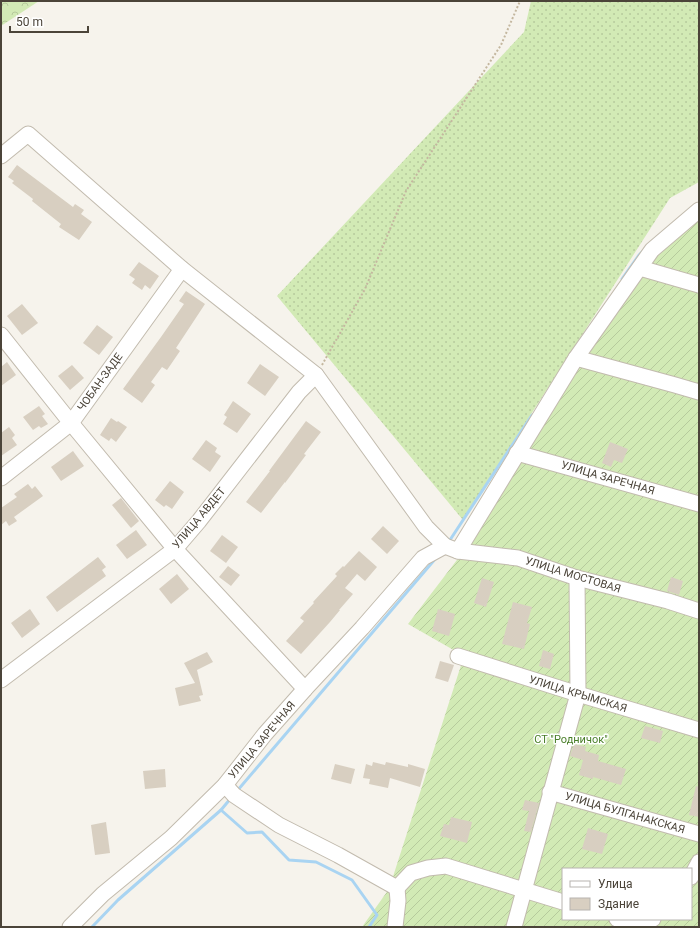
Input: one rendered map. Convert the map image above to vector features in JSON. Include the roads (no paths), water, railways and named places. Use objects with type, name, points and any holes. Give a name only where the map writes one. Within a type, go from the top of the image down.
[{"type":"street","points":[[1,156],[28,134],[182,268],[316,375],[426,527],[452,549],[517,453],[576,358],[652,250],[699,210]]},
{"type":"street","name":"ЧОБАН-ЗАДЕ","points":[[1,478],[71,423],[182,268]]},
{"type":"street","points":[[640,268],[699,286]]},
{"type":"street","points":[[1,335],[71,423],[175,549],[306,689]]},
{"type":"street","points":[[576,358],[699,392]]},
{"type":"street","name":"УЛИЦА АВДЕТ","points":[[1,680],[175,549],[199,521],[299,392],[316,375]]},
{"type":"street","name":"УЛИЦА ЗАРЕЧНАЯ","points":[[517,453],[699,504]]},
{"type":"street","name":"УЛИЦА ЗАРЕЧНАЯ","points":[[70,927],[103,894],[171,838],[225,785],[265,734],[362,628],[423,558],[452,549]]},
{"type":"street","name":"УЛИЦА МОСТОВАЯ","points":[[452,549],[518,558],[576,578],[668,601],[699,611]]},
{"type":"street","points":[[514,927],[578,694],[576,578]]},
{"type":"street","name":"УЛИЦА КРЫМСКАЯ","points":[[458,656],[699,730]]},
{"type":"street","points":[[225,785],[234,795],[279,825],[338,855],[396,888]]},
{"type":"street","name":"УЛИЦА БУЛГАНАКСКАЯ","points":[[550,792],[699,834]]},
{"type":"street","points":[[692,875],[699,862]]},
{"type":"street","points":[[396,888],[411,873],[428,868],[446,866],[562,902]]},
{"type":"street","points":[[394,927],[398,901],[396,888]]},
{"type":"street","points":[[623,920],[645,924]]},
{"type":"waterway","points":[[622,279],[643,251]]},
{"type":"waterway","points":[[448,543],[532,415]]},
{"type":"waterway","points":[[237,791],[436,558]]},
{"type":"waterway","points":[[92,927],[118,900],[221,810],[231,798]]},
{"type":"waterway","points":[[221,810],[247,833],[262,832],[289,860],[316,862],[352,880],[377,915],[369,927]]},
{"type":"park label","name":"СТ \"Родничок\"","points":[[571,739]]}]
